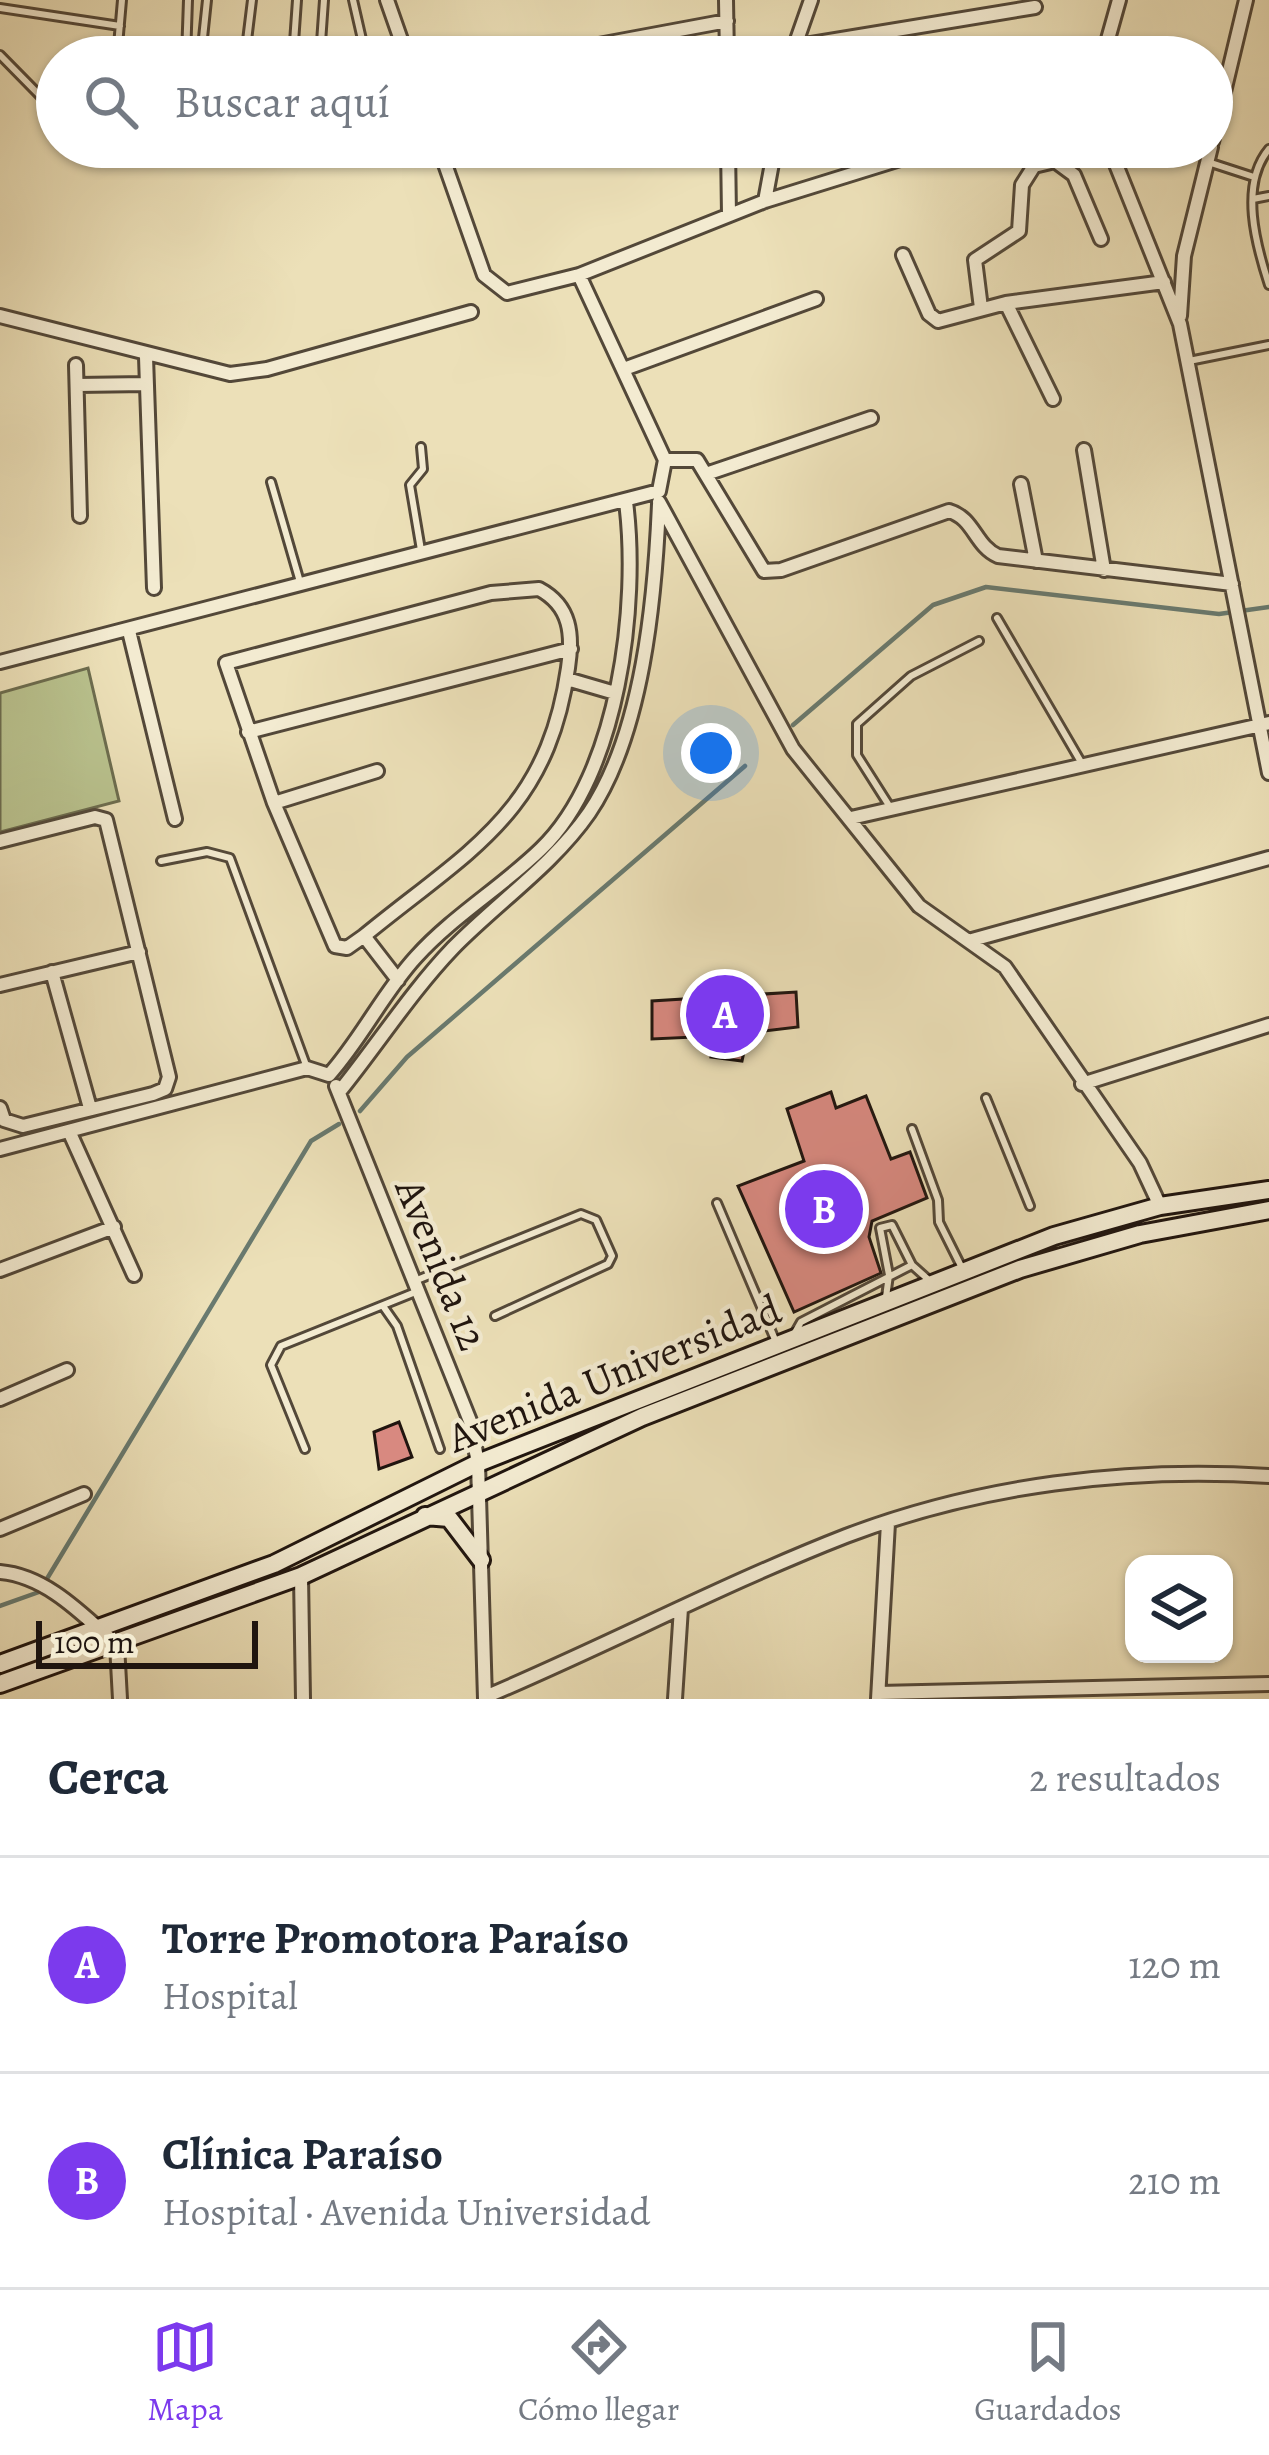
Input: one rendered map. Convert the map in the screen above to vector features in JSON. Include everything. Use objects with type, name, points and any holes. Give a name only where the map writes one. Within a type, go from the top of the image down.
[{"type":"street","points":[[387,0],[400,36]]},
{"type":"street","points":[[726,0],[727,36]]},
{"type":"street","points":[[798,36],[811,0]]},
{"type":"street","points":[[1109,36],[1119,0]]},
{"type":"street","points":[[1233,53],[1246,0]]},
{"type":"street","points":[[878,36],[1034,7]]},
{"type":"street","points":[[647,36],[727,21]]},
{"type":"street","points":[[446,168],[484,275],[507,293],[579,275],[729,214],[871,168]]},
{"type":"street","points":[[728,168],[729,214]]},
{"type":"street","points":[[765,201],[771,168]]},
{"type":"street","points":[[981,308],[975,260],[1019,231],[1022,184],[1033,168]]},
{"type":"street","points":[[1068,168],[1101,239]]},
{"type":"street","points":[[1117,168],[1180,324],[1264,724],[1269,773]]},
{"type":"street","points":[[1180,324],[1184,256],[1206,168]]},
{"type":"street","points":[[903,255],[935,320],[1006,303],[1164,282]]},
{"type":"street","points":[[1154,259],[1184,256]]},
{"type":"street","points":[[340,1091],[440,962],[560,848],[590,811],[606,780],[642,668],[651,623],[665,460],[579,275]]},
{"type":"street","points":[[624,369],[816,299]]},
{"type":"street","points":[[1006,303],[1053,399]]},
{"type":"street","points":[[0,316],[146,357],[211,372],[245,373],[471,312]]},
{"type":"street","points":[[146,357],[154,588]]},
{"type":"street","points":[[76,365],[80,516]]},
{"type":"street","points":[[76,386],[146,384]]},
{"type":"street","points":[[709,473],[871,418]]},
{"type":"street","points":[[1084,450],[1104,569]]},
{"type":"street","points":[[665,460],[691,456],[709,473],[764,571],[781,570],[949,512],[964,516],[990,553],[1232,584]]},
{"type":"street","points":[[1021,484],[1036,561]]},
{"type":"street","points":[[0,662],[659,497]]},
{"type":"street","points":[[659,497],[793,749],[919,906],[1005,967],[1140,1163],[1160,1206]]},
{"type":"street","points":[[0,1149],[307,1068],[329,1075],[432,941],[561,828],[592,764],[615,692],[632,583],[626,502]]},
{"type":"street","points":[[519,589],[552,596],[568,619],[567,679],[543,764],[515,808],[364,936],[347,948],[335,946],[226,674],[230,660],[519,589]]},
{"type":"street","points":[[129,631],[175,819]]},
{"type":"street","points":[[248,732],[571,650]]},
{"type":"street","points":[[567,679],[615,692]]},
{"type":"street","points":[[851,818],[1264,724]]},
{"type":"street","points":[[274,803],[376,771]]},
{"type":"street","points":[[0,841],[95,817],[106,820],[170,1077],[165,1089],[12,1127],[0,1108]]},
{"type":"street","points":[[972,940],[1269,858]]},
{"type":"street","points":[[364,936],[398,980]]},
{"type":"street","points":[[0,985],[140,952]]},
{"type":"street","points":[[52,972],[90,1108]]},
{"type":"street","points":[[1082,1084],[1269,1025]]},
{"type":"street","name":"Avenida 12","points":[[329,1075],[340,1091],[470,1421],[478,1463],[485,1698]]},
{"type":"street","points":[[69,1131],[134,1275]]},
{"type":"street","name":"Avenida Universidad","points":[[0,1664],[324,1544],[478,1463],[1054,1236],[1160,1206],[1269,1190]]},
{"type":"street","name":"Avenida Universidad","points":[[0,1684],[301,1576],[479,1489],[642,1417],[1020,1270],[1140,1234],[1269,1210]]},
{"type":"street","points":[[0,1270],[114,1227]]},
{"type":"street","points":[[0,1399],[67,1370]]},
{"type":"street","points":[[485,1698],[681,1608],[888,1522],[956,1502],[1083,1478],[1184,1471],[1269,1476]]},
{"type":"street","points":[[0,1529],[84,1493]]},
{"type":"street","points":[[424,1516],[448,1518],[481,1560]]},
{"type":"street","points":[[888,1522],[879,1696],[1269,1684]]},
{"type":"street","points":[[0,1572],[25,1577],[51,1590],[116,1645],[120,1699]]},
{"type":"street","points":[[301,1576],[303,1699]]},
{"type":"street","points":[[675,1699],[681,1608]]},
{"type":"lane","points":[[119,36],[122,0]]},
{"type":"lane","points":[[187,36],[188,0]]},
{"type":"lane","points":[[203,36],[207,0]]},
{"type":"lane","points":[[248,36],[252,0]]},
{"type":"lane","points":[[294,36],[297,0]]},
{"type":"lane","points":[[321,36],[324,0]]},
{"type":"lane","points":[[353,0],[361,36]]},
{"type":"lane","points":[[0,8],[120,26]]},
{"type":"lane","points":[[0,56],[36,92]]},
{"type":"lane","points":[[1269,149],[1254,177],[1253,199],[1269,285]]},
{"type":"lane","points":[[1226,168],[1254,177]]},
{"type":"lane","points":[[1253,199],[1269,196]]},
{"type":"lane","points":[[1256,233],[1269,230]]},
{"type":"lane","points":[[1189,361],[1269,345]]},
{"type":"lane","points":[[421,447],[423,469],[410,485],[422,554]]},
{"type":"lane","points":[[271,482],[301,586]]},
{"type":"lane","points":[[997,618],[1081,762]]},
{"type":"lane","points":[[891,809],[857,754],[857,724],[911,676],[979,641]]},
{"type":"lane","points":[[161,861],[207,852],[230,858],[307,1068]]},
{"type":"lane","points":[[986,1098],[1030,1206]]},
{"type":"lane","points":[[912,1130],[938,1200],[939,1222],[964,1271]]},
{"type":"lane","points":[[717,1203],[785,1342],[801,1322],[912,1264]]},
{"type":"lane","points":[[305,1449],[271,1365],[280,1346],[383,1306],[416,1286],[581,1214],[596,1220],[612,1256],[608,1264],[495,1316]]},
{"type":"lane","points":[[886,1301],[889,1275],[880,1235],[886,1224],[912,1264],[932,1283]]},
{"type":"lane","points":[[383,1306],[397,1326],[440,1449]]},
{"type":"green space","points":[[88,668],[119,801],[0,832],[0,693]]},
{"type":"building","points":[[796,992],[798,1027],[748,1033],[742,1061],[711,1057],[716,1036],[652,1039],[652,1001]]},
{"type":"building","points":[[831,1092],[836,1108],[866,1096],[891,1159],[910,1152],[927,1198],[872,1221],[869,1237],[881,1273],[794,1312],[738,1186],[804,1161],[787,1109]]},
{"type":"building","points":[[399,1422],[412,1457],[379,1469],[374,1432]]},
{"type":"waterway","points":[[793,725],[933,605],[986,587],[1219,614],[1269,607]]},
{"type":"waterway","points":[[360,1111],[407,1057],[745,766]]},
{"type":"waterway","points":[[0,1606],[39,1592],[311,1141],[339,1124]]},
{"type":"place","name":"Torre Promotora Paraíso","points":[[725,1014]]},
{"type":"place","name":"Clínica Paraíso","points":[[824,1209]]}]
